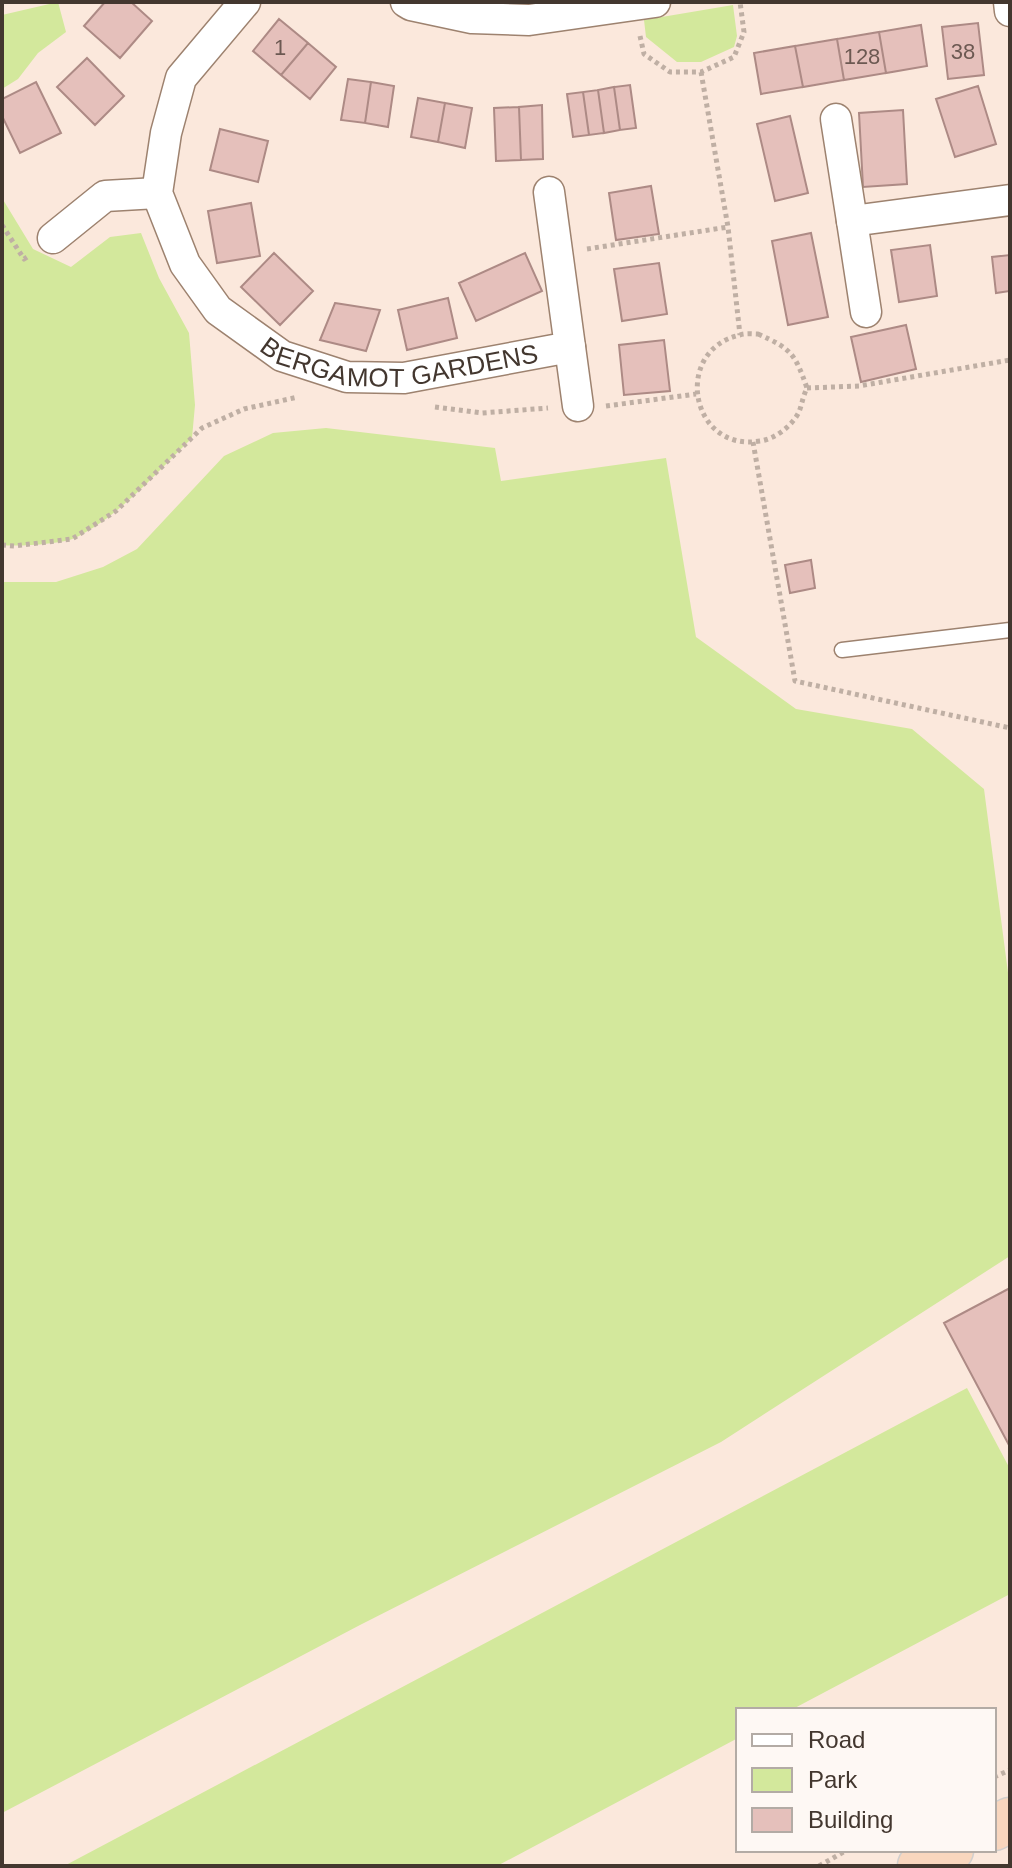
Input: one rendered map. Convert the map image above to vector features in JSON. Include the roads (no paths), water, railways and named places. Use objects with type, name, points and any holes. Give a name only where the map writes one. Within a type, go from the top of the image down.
[{"type":"highway","points":[[920,1866],[947,1852]]},
{"type":"street","points":[[53,238],[105,196],[157,193],[166,133],[181,78],[245,2]]},
{"type":"street","points":[[406,2],[472,18],[529,20],[644,4]]},
{"type":"street","points":[[1009,2],[1010,11]]},
{"type":"street","points":[[836,119],[866,312]]},
{"type":"street","name":"BERGAMOT GARDENS","points":[[157,193],[185,264],[218,310],[282,356],[347,377],[404,378],[570,347],[549,192]]},
{"type":"street","points":[[852,221],[1010,200]]},
{"type":"street","points":[[570,347],[578,406]]},
{"type":"lane","points":[[842,650],[1010,630]]}]
